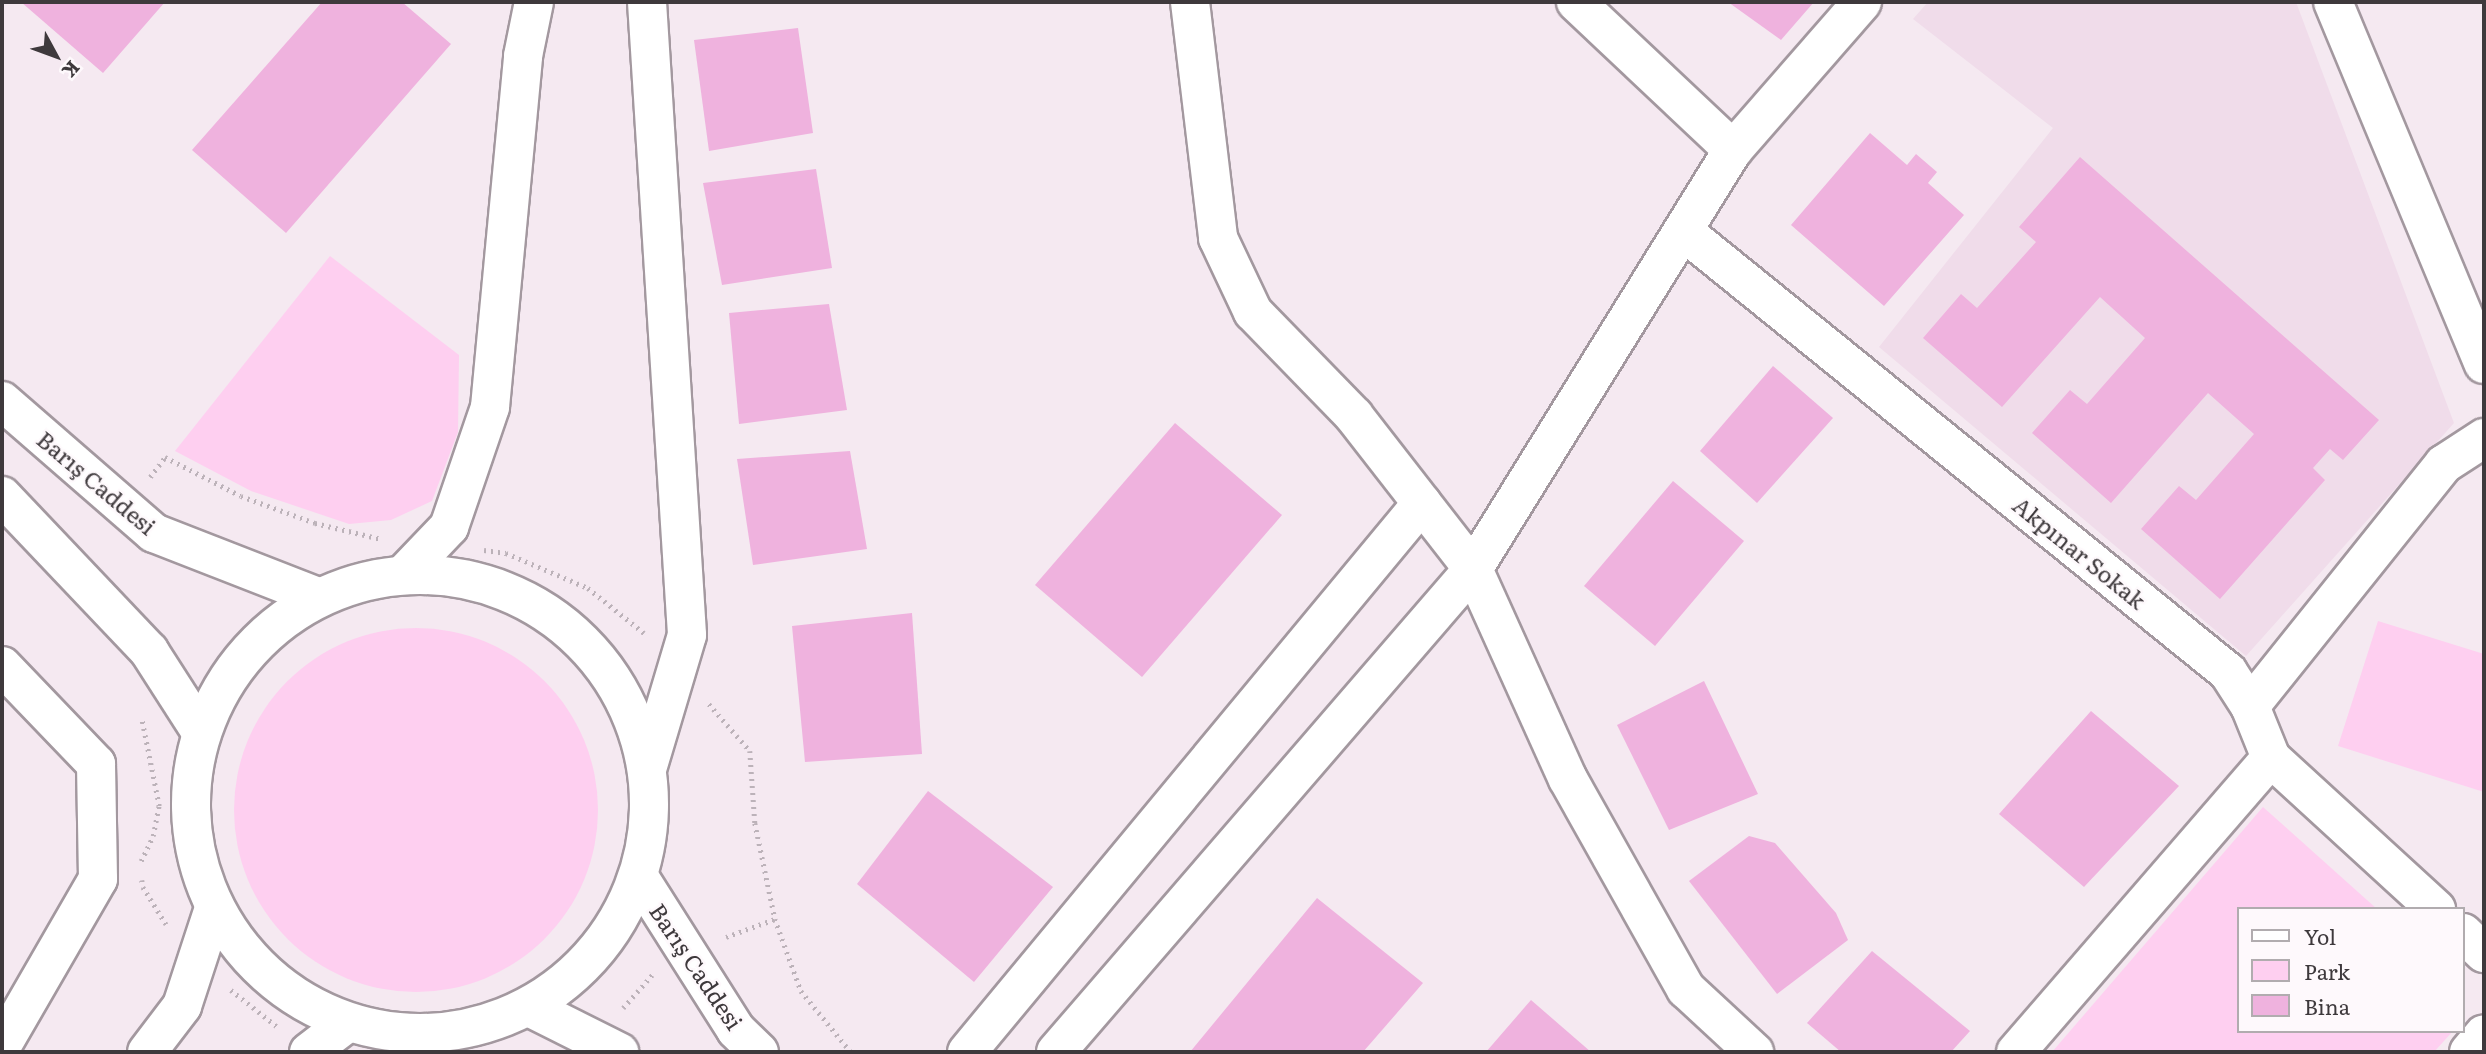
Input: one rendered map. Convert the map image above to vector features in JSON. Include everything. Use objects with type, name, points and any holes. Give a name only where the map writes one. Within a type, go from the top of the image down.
[{"type":"street","points":[[405,573],[449,527],[490,407],[523,56],[534,2]]},
{"type":"street","points":[[647,2],[687,635],[648,766]]},
{"type":"street","points":[[1191,2],[1218,237],[1253,312],[1354,416],[1473,569],[1568,779],[1686,989],[1755,1052]]},
{"type":"street","points":[[1576,2],[1733,150]]},
{"type":"street","points":[[1056,1052],[1473,569],[1733,150],[1861,2]]},
{"type":"street","points":[[2333,2],[2484,364]]},
{"type":"street","name":"Akpınar Sokak","points":[[1684,231],[2228,672],[2250,706],[2271,758],[2434,907]]},
{"type":"street","name":"Barış Caddesi","points":[[2,401],[154,533],[318,597]]},
{"type":"street","points":[[2250,706],[2444,464],[2484,438]]},
{"type":"street","points":[[2,496],[149,651],[201,732]]},
{"type":"street","points":[[967,1052],[1422,503]]},
{"type":"street","points":[[405,573],[473,579],[536,603],[589,646],[628,702],[648,766],[651,822],[639,877],[613,930],[576,974],[529,1007],[471,1029],[409,1034],[347,1023],[293,997],[248,958],[214,908],[195,851],[190,791],[201,732],[228,677],[260,640],[268,631],[318,597],[360,581],[405,573]]},
{"type":"street","points":[[2,666],[96,764],[98,879],[3,1041]]},
{"type":"street","points":[[2016,1052],[2271,758]]},
{"type":"street","name":"Barış Caddesi","points":[[639,877],[736,1030],[759,1052]]},
{"type":"street","points":[[147,1052],[182,1006],[214,908]]},
{"type":"street","points":[[2465,935],[2484,953]]},
{"type":"street","points":[[529,1007],[619,1052]]},
{"type":"street","points":[[312,1050],[347,1023]]},
{"type":"street","points":[[2469,1052],[2484,1034]]},
{"type":"path","points":[[126,509],[165,457],[241,496],[315,523],[374,538],[506,553],[588,588],[649,638],[750,751],[755,823],[775,919],[801,990],[851,1052]]},
{"type":"path","points":[[198,957],[260,1016],[312,1050]]},
{"type":"shaded area","points":[[1928,2],[2296,2],[2454,423],[2246,656],[1879,347],[2053,128],[1913,19]]},
{"type":"green space","points":[[330,256],[459,355],[458,432],[432,501],[391,520],[349,524],[251,491],[175,451]]},
{"type":"green space","points":[[2378,621],[2484,654],[2484,792],[2338,746]]},
{"type":"green space","points":[[398,628],[434,628],[469,635],[502,649],[532,669],[557,694],[585,740],[595,774],[598,810],[595,846],[585,880],[557,926],[532,951],[502,971],[469,985],[434,992],[398,992],[363,985],[330,971],[300,951],[275,926],[255,896],[241,863],[234,828],[234,792],[241,757],[255,724],[275,694],[300,669],[330,649],[363,635]]},
{"type":"green space","points":[[2263,807],[2375,907],[2238,907],[2238,1033],[2451,1033],[2434,1052],[2052,1052]]},
{"type":"building","points":[[21,2],[165,2],[103,73]]},
{"type":"building","points":[[322,2],[402,2],[451,44],[286,233],[192,150]]},
{"type":"building","points":[[1728,2],[1814,2],[1781,40]]},
{"type":"building","points":[[798,28],[813,133],[709,151],[694,40]]},
{"type":"building","points":[[1870,133],[1907,165],[1916,154],[1937,172],[1928,183],[1964,215],[1884,306],[1791,225]]},
{"type":"building","points":[[2080,157],[2379,420],[2343,460],[2330,449],[2313,468],[2325,480],[2220,599],[2141,529],[2179,486],[2196,500],[2254,434],[2208,393],[2111,503],[2032,433],[2070,390],[2087,404],[2145,338],[2100,297],[2002,407],[1923,338],[1961,294],[1977,308],[2036,242],[2019,227]]},
{"type":"building","points":[[816,169],[832,268],[722,285],[703,183]]},
{"type":"building","points":[[829,304],[847,410],[739,424],[729,313]]},
{"type":"building","points":[[1773,366],[1833,418],[1757,503],[1700,451]]},
{"type":"building","points":[[1175,423],[1282,515],[1142,677],[1035,585]]},
{"type":"building","points":[[850,451],[867,549],[753,565],[737,459]]},
{"type":"building","points":[[1673,481],[1744,541],[1655,646],[1584,586]]},
{"type":"building","points":[[912,613],[922,754],[805,762],[792,626]]},
{"type":"building","points":[[1704,681],[1758,794],[1669,830],[1617,725]]},
{"type":"building","points":[[2091,711],[2179,786],[2084,887],[1999,814]]},
{"type":"building","points":[[928,791],[1053,887],[974,982],[857,884]]},
{"type":"building","points":[[1749,836],[1775,843],[1836,913],[1848,940],[1777,994],[1689,881]]},
{"type":"building","points":[[1317,898],[1423,983],[1363,1052],[1190,1052]]},
{"type":"building","points":[[1872,951],[1970,1031],[1951,1052],[1841,1052],[1807,1023]]},
{"type":"building","points":[[1531,1000],[1591,1052],[1486,1052]]}]
